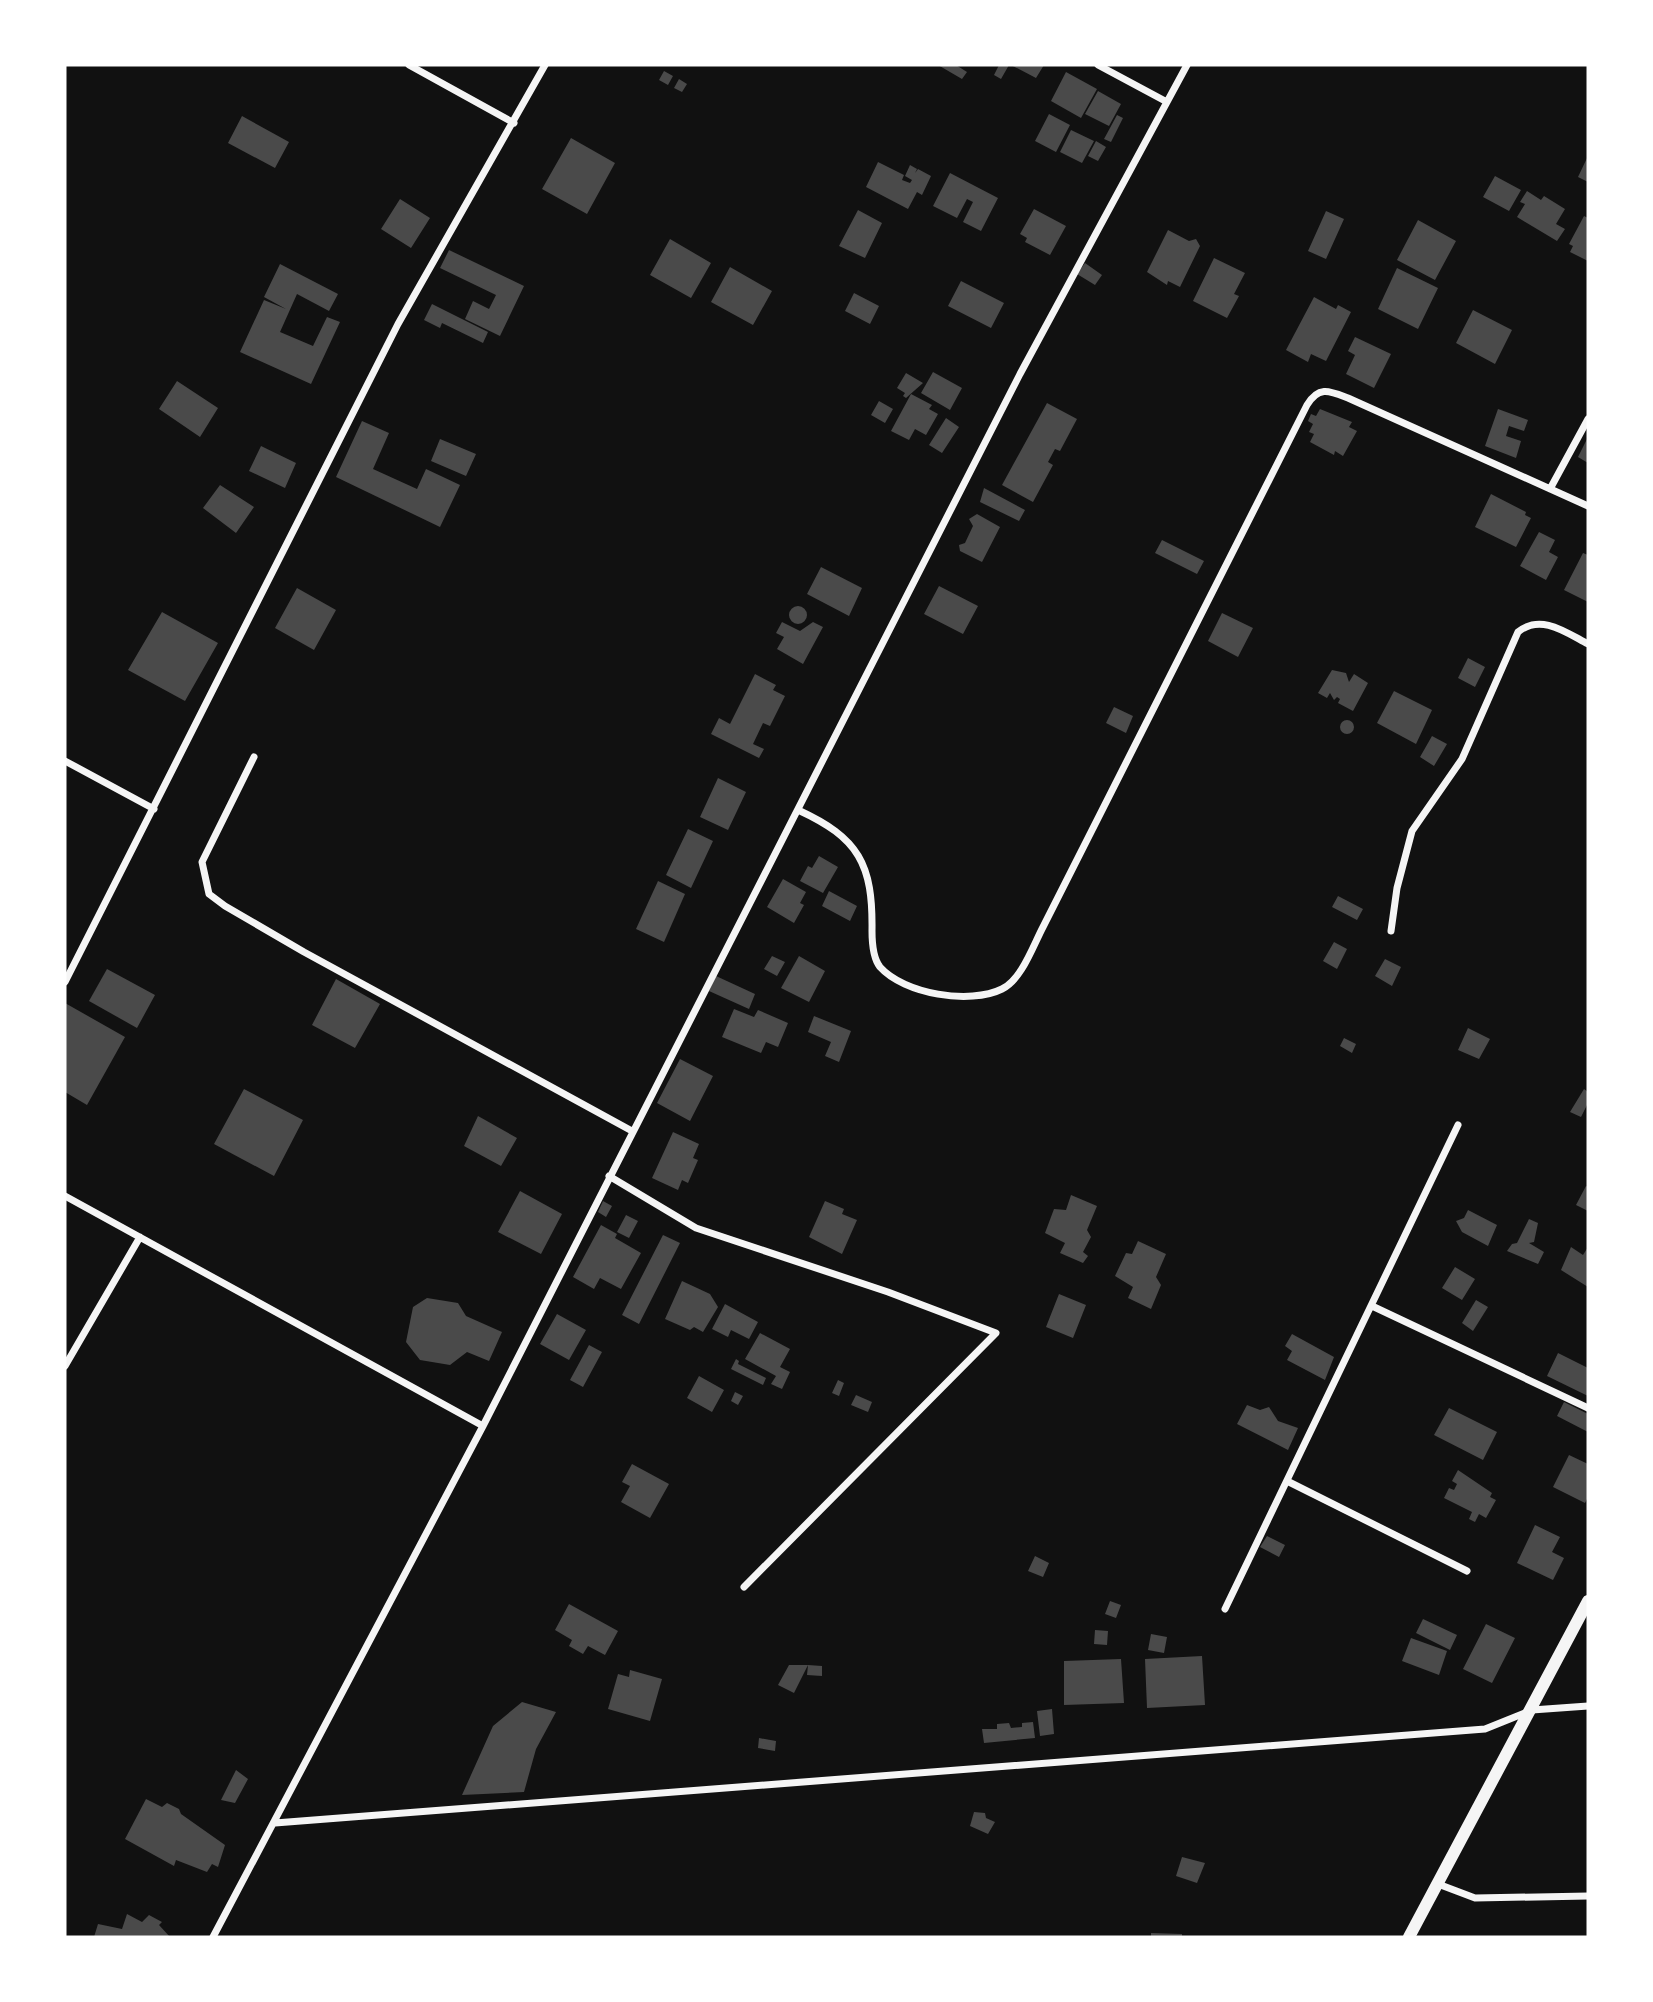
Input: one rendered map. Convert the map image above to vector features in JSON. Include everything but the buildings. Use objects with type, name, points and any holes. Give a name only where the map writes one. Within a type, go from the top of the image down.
[{"type":"street","points":[[408,65],[514,123]]},
{"type":"street","points":[[65,982],[398,324],[545,65]]},
{"type":"street","points":[[1098,65],[1167,102]]},
{"type":"street","points":[[213,1937],[483,1426],[1020,374],[1187,65]]},
{"type":"street","points":[[798,810],[832,828],[851,843],[867,869],[872,889],[874,952],[879,966],[899,982],[932,994],[981,995],[1002,989],[1023,964],[1043,927],[1316,393],[1326,390],[1349,398],[1588,506]]},
{"type":"street","points":[[1550,489],[1588,419]]},
{"type":"street","points":[[1391,932],[1396,888],[1412,831],[1462,759],[1518,632],[1534,624],[1552,625],[1588,644]]},
{"type":"street","points":[[254,757],[202,862],[209,894],[304,952],[632,1131]]},
{"type":"street","points":[[65,761],[154,809]]},
{"type":"street","points":[[1225,1609],[1289,1482],[1458,1125]]},
{"type":"street","points":[[609,1176],[696,1228],[888,1292],[996,1333],[744,1587]]},
{"type":"street","points":[[65,1196],[483,1426]]},
{"type":"street","points":[[65,1366],[141,1237]]},
{"type":"street","points":[[1372,1306],[1588,1408]]},
{"type":"street","points":[[1289,1482],[1467,1571]]},
{"type":"street","points":[[1409,1937],[1588,1601]]},
{"type":"street","points":[[275,1823],[1485,1729],[1532,1710],[1588,1706]]},
{"type":"street","points":[[1438,1884],[1475,1898],[1588,1896]]}]
